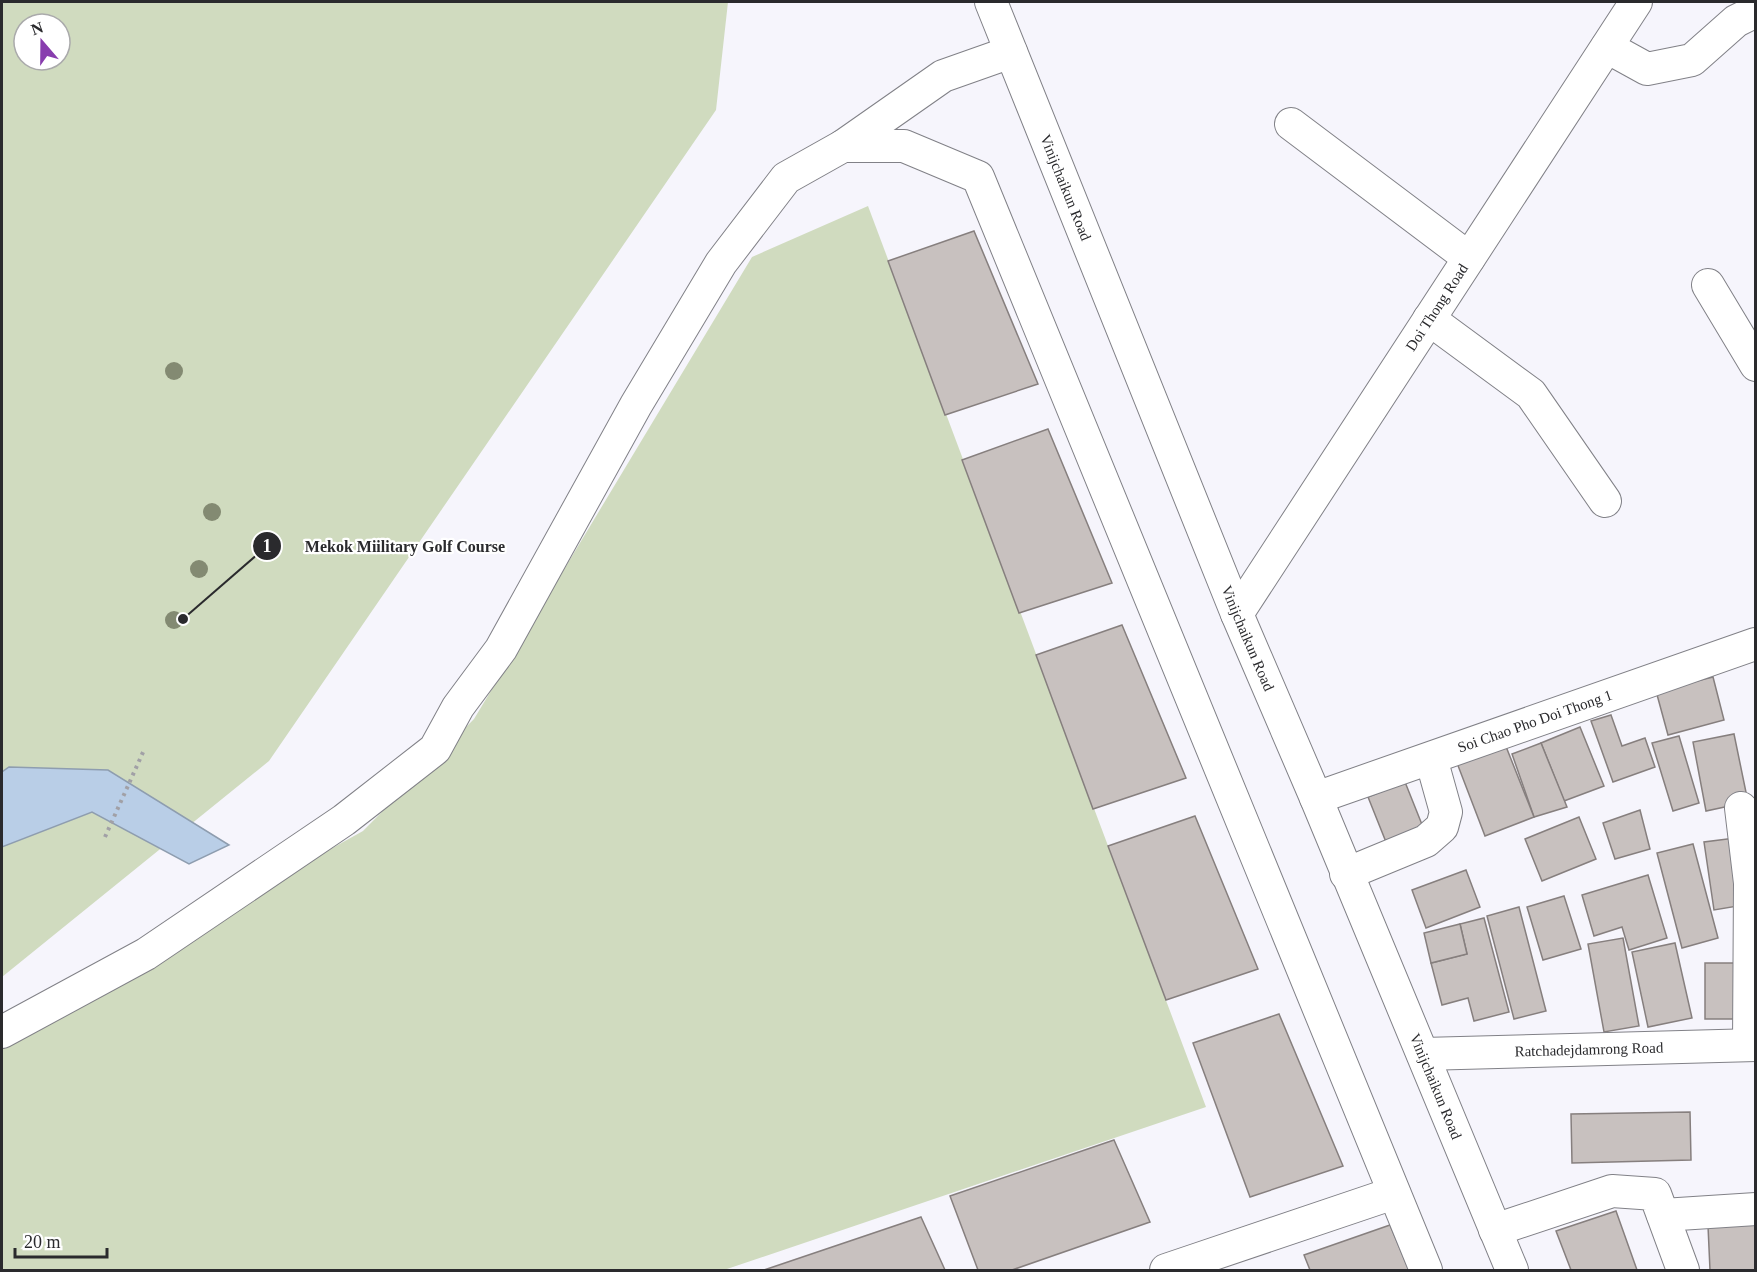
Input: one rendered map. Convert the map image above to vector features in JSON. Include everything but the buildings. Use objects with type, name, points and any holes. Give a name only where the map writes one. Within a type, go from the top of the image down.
[{"type":"street","name":"Vinijchaikun Road","points":[[991,2],[1237,614],[1512,1270]]},
{"type":"street","name":"Doi Thong Road","points":[[1237,614],[1636,2]]},
{"type":"street","points":[[1606,47],[1647,69],[1692,60],[1736,21],[1755,11]]},
{"type":"street","points":[[2,1032],[146,954],[344,820],[435,749],[458,706],[501,649],[636,405],[721,263],[786,178],[843,146],[943,76],[1011,52]]},
{"type":"street","points":[[1291,124],[1469,258]]},
{"type":"street","points":[[843,146],[904,146],[978,177],[1426,1270]]},
{"type":"street","points":[[1708,285],[1755,365]]},
{"type":"street","points":[[1429,319],[1531,394],[1605,501]]},
{"type":"street","name":"Soi Chao Pho Doi Thong 1","points":[[1316,798],[1755,644]]},
{"type":"street","points":[[1346,874],[1426,841],[1442,827],[1446,812],[1434,769]]},
{"type":"street","points":[[1741,808],[1750,883],[1752,1045]]},
{"type":"street","name":"Ratchadejdamrong Road","points":[[1423,1054],[1752,1045]]},
{"type":"street","points":[[1495,1230],[1612,1191],[1655,1194],[1683,1270]]},
{"type":"street","points":[[1166,1270],[1394,1193]]},
{"type":"street","points":[[1663,1215],[1755,1209]]},
{"type":"path","points":[[105,837],[144,750]]},
{"type":"green space","points":[[2,2],[728,2],[716,110],[269,761],[2,977]]},
{"type":"green space","points":[[868,206],[1206,1107],[724,1270],[2,1270],[2,1031],[363,831],[474,719],[752,257]]},
{"type":"water","points":[[9,767],[108,770],[229,845],[189,864],[92,812],[2,847],[2,772]]},
{"type":"place","name":"Mekok Miilitary Golf Course","points":[[183,619]]}]
